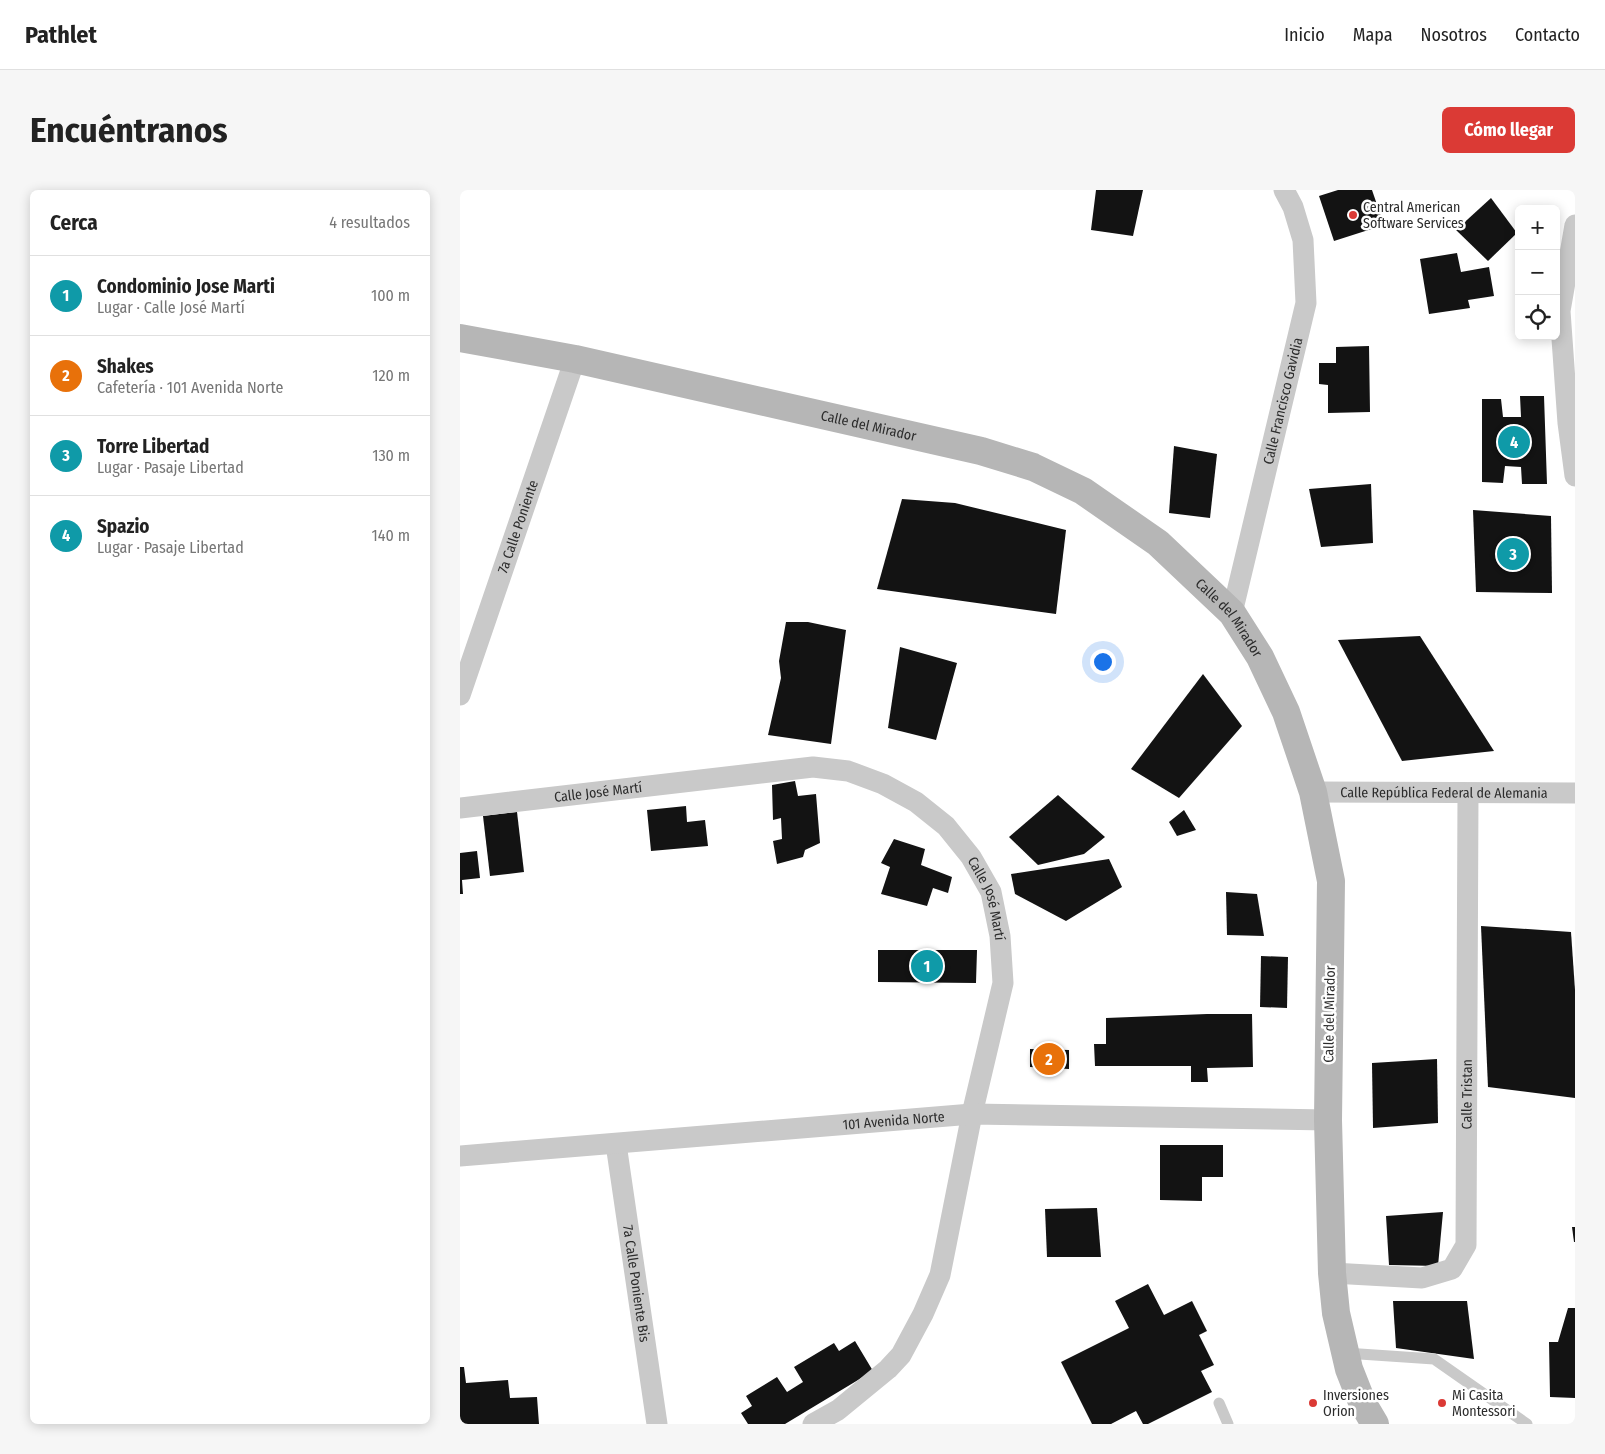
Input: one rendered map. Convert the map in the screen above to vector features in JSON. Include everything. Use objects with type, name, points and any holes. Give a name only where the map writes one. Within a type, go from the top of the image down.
[{"type":"street","name":"Calle Francisco Gavidia","points":[[1232,614],[1306,304],[1303,240],[1293,207],[1284,190]]},
{"type":"street","points":[[1575,225],[1560,311],[1568,423],[1575,476]]},
{"type":"street","name":"Calle del Mirador","points":[[460,338],[575,359],[981,451],[1033,467],[1083,491],[1158,543],[1232,614],[1260,657],[1286,712],[1313,792],[1331,881],[1328,1120],[1332,1273],[1336,1313],[1345,1353],[1362,1402],[1375,1424]]},
{"type":"street","name":"7a Calle Poniente","points":[[460,695],[575,359]]},
{"type":"street","name":"Calle José Martí","points":[[460,808],[813,767],[848,771],[883,784],[916,802],[946,826],[971,857],[991,892],[1000,936],[1003,984],[972,1114],[940,1275],[923,1314],[901,1355],[888,1369],[838,1410],[813,1424]]},
{"type":"street","name":"Calle República Federal de Alemania","points":[[1313,792],[1468,794],[1575,792]]},
{"type":"street","name":"Calle Tristan","points":[[1332,1273],[1422,1278],[1452,1269],[1466,1245],[1468,794]]},
{"type":"street","name":"101 Avenida Norte","points":[[460,1156],[972,1114],[1328,1120]]},
{"type":"street","name":"7a Calle Poniente Bis","points":[[616,1144],[658,1424]]},
{"type":"lane","points":[[1345,1353],[1434,1359],[1527,1424]]},
{"type":"lane","points":[[1218,1403],[1228,1424]]},
{"type":"building","points":[[1096,190],[1143,190],[1133,236],[1091,230]]},
{"type":"building","name":"Central American Software Services","points":[[1338,190],[1372,190],[1384,225],[1334,241],[1319,196]]},
{"type":"building","points":[[1491,198],[1515,230],[1515,235],[1488,261],[1456,230]]},
{"type":"building","points":[[1457,253],[1461,272],[1489,267],[1494,296],[1468,300],[1470,308],[1429,314],[1420,259]]},
{"type":"building","points":[[1369,346],[1370,412],[1328,413],[1328,385],[1319,384],[1319,363],[1336,363],[1336,347]]},
{"type":"building","points":[[1520,396],[1544,396],[1547,484],[1522,484],[1521,467],[1505,466],[1503,483],[1482,482],[1482,399],[1501,399],[1503,417],[1521,417]]},
{"type":"building","points":[[1174,446],[1217,454],[1210,518],[1169,513]]},
{"type":"building","points":[[1371,484],[1373,543],[1321,547],[1309,489]]},
{"type":"building","points":[[902,499],[955,503],[1066,530],[1056,614],[877,589]]},
{"type":"building","points":[[1473,510],[1551,516],[1552,593],[1476,592]]},
{"type":"building","points":[[786,622],[808,622],[846,630],[831,744],[768,735],[781,678],[779,661]]},
{"type":"building","points":[[1420,636],[1494,751],[1402,761],[1338,640]]},
{"type":"building","points":[[900,647],[957,663],[936,740],[888,728]]},
{"type":"building","points":[[1203,674],[1242,726],[1179,798],[1131,769]]},
{"type":"building","points":[[795,781],[798,796],[816,794],[820,843],[805,850],[803,857],[777,864],[773,841],[782,839],[781,818],[773,820],[772,785]]},
{"type":"building","points":[[1058,795],[1105,837],[1084,854],[1038,865],[1009,837]]},
{"type":"building","points":[[686,806],[687,822],[705,820],[708,846],[651,851],[647,810]]},
{"type":"building","points":[[1184,810],[1196,830],[1177,836],[1169,822]]},
{"type":"building","points":[[517,812],[524,872],[490,876],[483,816]]},
{"type":"building","points":[[894,839],[925,849],[921,865],[952,877],[948,893],[933,888],[927,906],[881,894],[890,867],[881,863]]},
{"type":"building","points":[[477,851],[480,878],[462,880],[463,894],[460,894],[460,853]]},
{"type":"building","points":[[1109,859],[1122,887],[1066,921],[1015,894],[1011,874]]},
{"type":"building","points":[[1226,892],[1257,894],[1264,936],[1227,935]]},
{"type":"building","points":[[1481,926],[1571,932],[1575,990],[1575,1098],[1488,1087]]},
{"type":"building","points":[[878,950],[977,950],[976,983],[878,982]]},
{"type":"building","points":[[1261,956],[1288,957],[1287,1008],[1260,1007]]},
{"type":"building","points":[[1252,1014],[1253,1067],[1207,1068],[1208,1082],[1191,1082],[1191,1066],[1095,1066],[1094,1044],[1106,1044],[1106,1018]]},
{"type":"building","points":[[1030,1049],[1069,1050],[1069,1069],[1030,1067]]},
{"type":"building","points":[[1437,1059],[1438,1123],[1373,1128],[1372,1063]]},
{"type":"building","points":[[1160,1145],[1223,1145],[1223,1177],[1202,1177],[1202,1201],[1160,1200]]},
{"type":"building","points":[[1097,1208],[1101,1257],[1047,1257],[1045,1209]]},
{"type":"building","points":[[1443,1212],[1438,1266],[1389,1265],[1386,1216]]},
{"type":"building","points":[[1572,1227],[1575,1227],[1575,1242],[1574,1242]]},
{"type":"building","points":[[1148,1284],[1164,1315],[1192,1301],[1207,1331],[1199,1335],[1214,1365],[1201,1371],[1212,1392],[1148,1424],[1143,1424],[1136,1411],[1111,1424],[1092,1424],[1061,1362],[1129,1328],[1115,1301]]},
{"type":"building","points":[[1393,1301],[1467,1301],[1474,1359],[1396,1348]]},
{"type":"building","points":[[1568,1308],[1575,1308],[1575,1398],[1550,1397],[1549,1342],[1558,1342]]},
{"type":"building","points":[[855,1341],[873,1371],[785,1424],[748,1424],[741,1413],[752,1406],[746,1396],[777,1377],[787,1392],[803,1382],[794,1367],[834,1343],[839,1351]]},
{"type":"building","points":[[460,1367],[464,1367],[466,1383],[508,1380],[510,1398],[537,1397],[539,1424],[460,1424]]},
{"type":"place","name":"Central American Software Services","points":[[1353,215]]},
{"type":"place","name":"Spazio","points":[[1514,442]]},
{"type":"place","name":"Torre Libertad","points":[[1513,554]]},
{"type":"place","name":"Condominio Jose Marti","points":[[927,966]]},
{"type":"place","name":"Shakes","points":[[1049,1059]]},
{"type":"place","name":"Inversiones Orion","points":[[1313,1403]]},
{"type":"place","name":"Mi Casita Montessori","points":[[1442,1403]]}]
